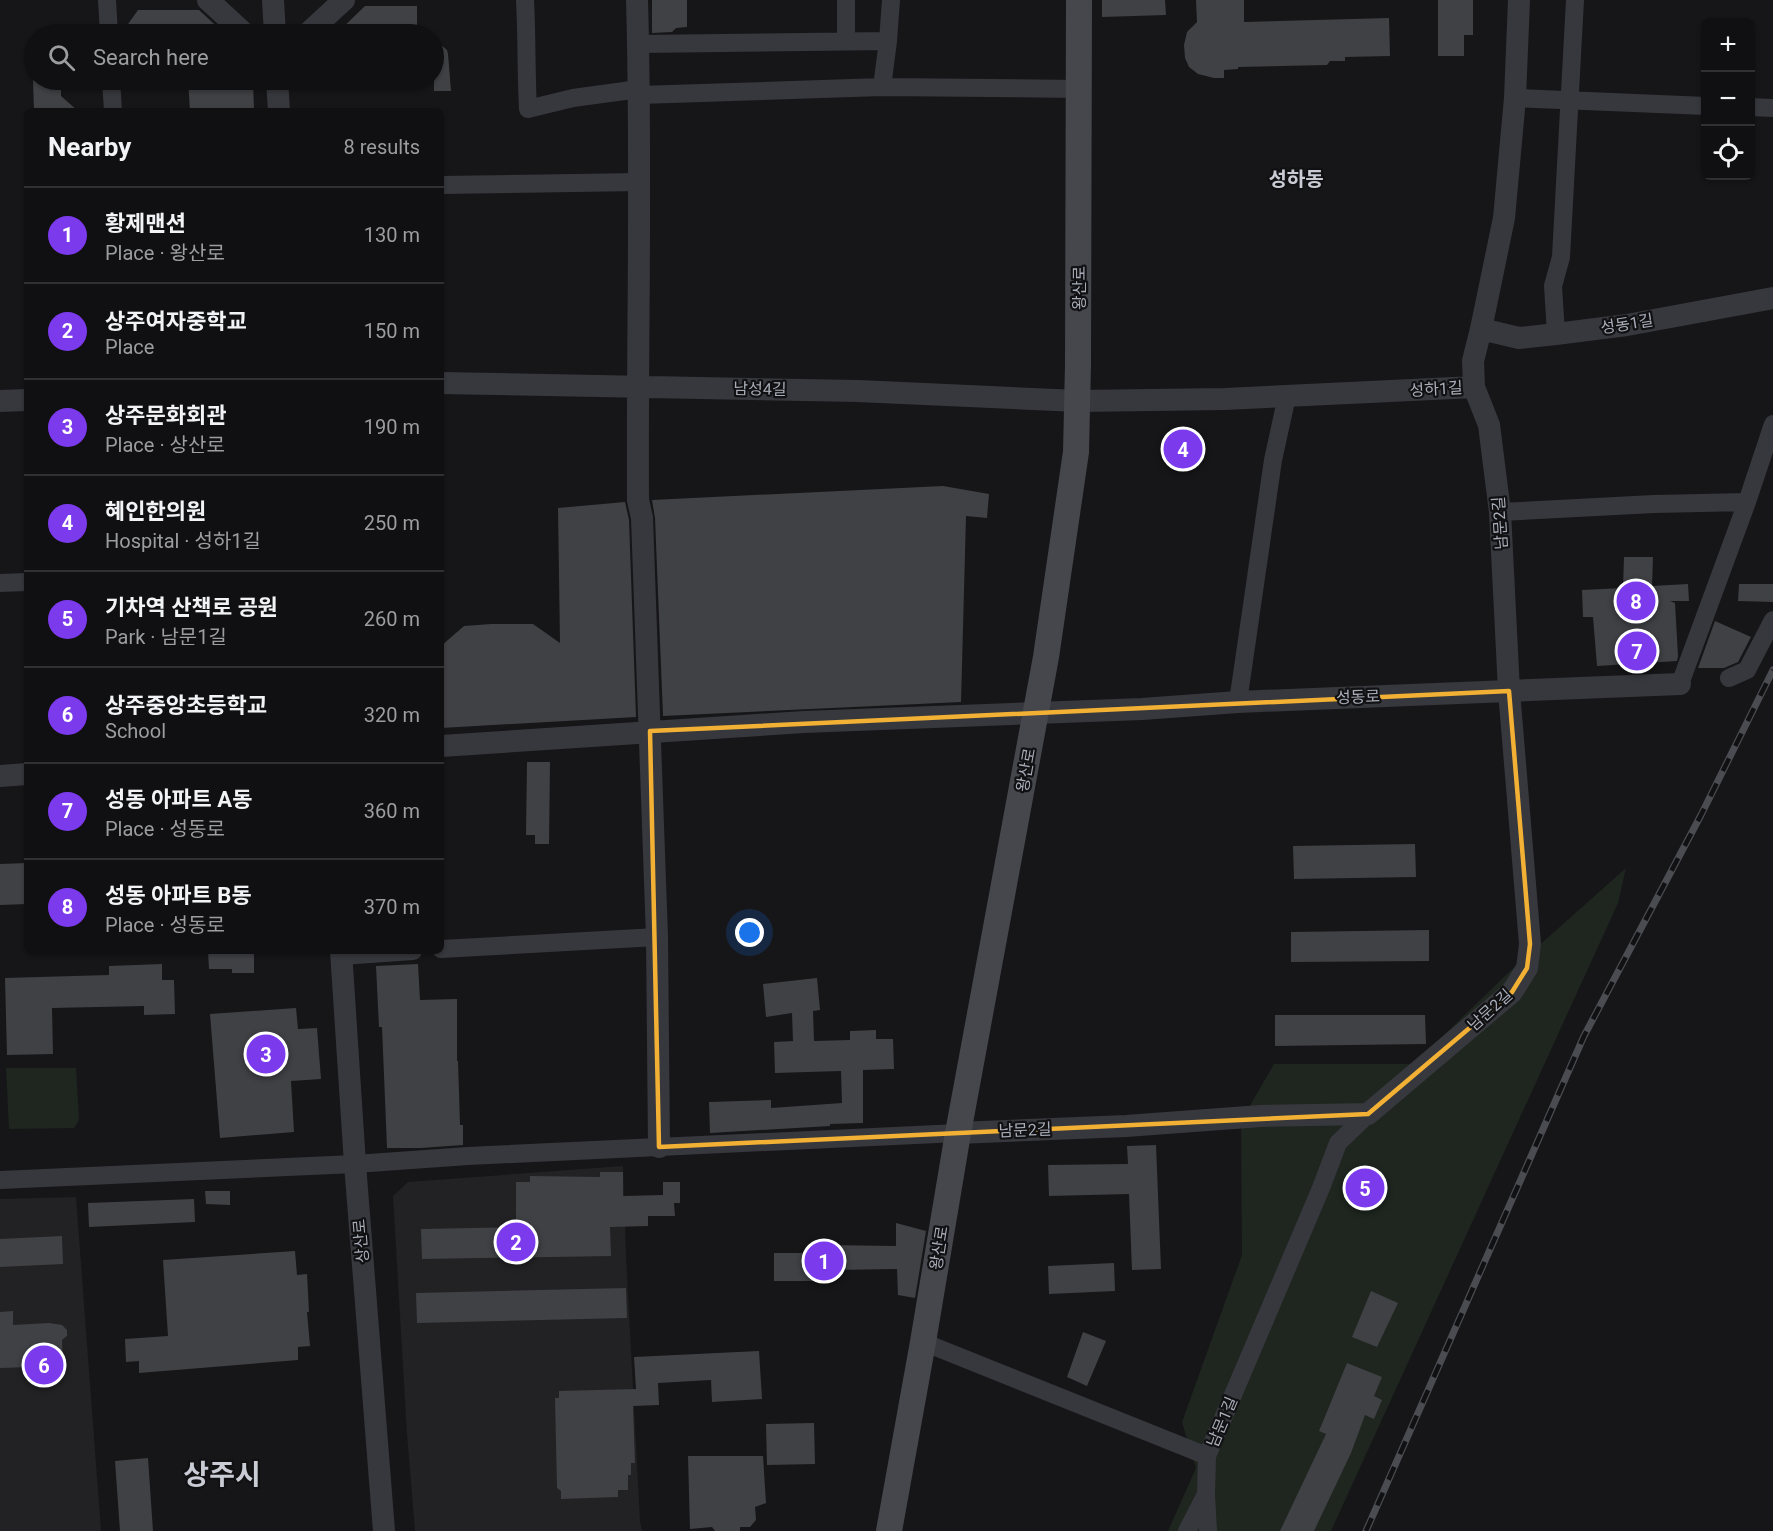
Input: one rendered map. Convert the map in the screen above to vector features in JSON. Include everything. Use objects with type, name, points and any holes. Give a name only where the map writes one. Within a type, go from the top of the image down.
[{"type":"main road","name":"왕산로","points":[[889,1531],[958,1133],[1048,646],[1076,452],[1079,0]]},
{"type":"street","points":[[107,0],[108,24]]},
{"type":"street","points":[[208,0],[234,24]]},
{"type":"street","points":[[273,0],[274,24]]},
{"type":"street","points":[[318,24],[344,0]]},
{"type":"street","points":[[525,0],[528,109],[573,98],[639,92],[882,87],[1080,89]]},
{"type":"street","points":[[637,0],[640,182],[638,500],[642,518],[657,937],[659,1147]]},
{"type":"street","points":[[846,0],[846,41]]},
{"type":"street","points":[[882,87],[891,0]]},
{"type":"street","name":"성하1길","points":[[1078,401],[1225,399],[1474,387],[1473,361],[1504,218],[1515,98],[1519,0]]},
{"type":"street","points":[[1556,334],[1553,286],[1561,257],[1575,0]]},
{"type":"street","points":[[638,44],[888,40]]},
{"type":"street","points":[[112,90],[113,108]]},
{"type":"street","points":[[278,90],[279,108]]},
{"type":"street","points":[[1515,98],[1701,106]]},
{"type":"street","points":[[1755,107],[1773,108]]},
{"type":"street","points":[[444,185],[640,182]]},
{"type":"street","name":"성동1길","points":[[1481,329],[1519,338],[1628,325],[1773,298]]},
{"type":"street","name":"남성4길","points":[[444,383],[858,391],[1078,401]]},
{"type":"street","name":"남문2길","points":[[958,1133],[1126,1126],[1261,1116],[1368,1114],[1512,992],[1527,968],[1530,944],[1509,690],[1500,512],[1489,424],[1474,387]]},
{"type":"street","points":[[1238,702],[1273,460],[1287,396]]},
{"type":"street","points":[[0,401],[24,400]]},
{"type":"street","points":[[1680,684],[1773,424]]},
{"type":"street","points":[[1500,512],[1747,502]]},
{"type":"street","points":[[0,583],[24,582]]},
{"type":"street","points":[[1729,678],[1747,670],[1773,620]]},
{"type":"street","name":"성동로","points":[[444,746],[794,722],[1142,709],[1238,702],[1680,684]]},
{"type":"street","points":[[0,776],[24,774]]},
{"type":"street","points":[[444,949],[657,937]]},
{"type":"street","name":"상산로","points":[[341,954],[384,1531]]},
{"type":"street","name":"남문1길","points":[[923,1342],[1207,1456],[1317,1198],[1338,1143],[1368,1114]]},
{"type":"street","points":[[1325,1115],[1338,1143]]},
{"type":"street","points":[[0,1180],[958,1133]]},
{"type":"street","points":[[1207,1456],[1208,1531]]},
{"type":"street","points":[[1187,1531],[1206,1495]]},
{"type":"highlighted area","points":[[1509,691],[1530,944],[1527,968],[1512,992],[1368,1114],[659,1147],[650,731]]},
{"type":"shaded area","points":[[1626,868],[1618,903],[1331,1531],[1168,1531],[1196,1468],[1182,1422],[1242,1255],[1241,1121],[1274,1064],[1414,1064],[1507,974]]},
{"type":"shaded area","points":[[6,1068],[76,1068],[79,1120],[74,1128],[9,1129]]},
{"type":"shaded area","points":[[623,1166],[642,1531],[415,1531],[393,1196],[408,1182]]},
{"type":"shaded area","points":[[76,1197],[101,1531],[0,1531],[0,1199]]},
{"type":"building","points":[[652,0],[687,0],[687,27],[676,28],[672,32],[652,33]]},
{"type":"building","points":[[1102,0],[1165,0],[1166,15],[1102,17]]},
{"type":"building","points":[[1196,0],[1244,0],[1244,22],[1389,18],[1390,56],[1345,57],[1345,61],[1330,61],[1327,65],[1238,67],[1238,69],[1224,70],[1224,78],[1198,74],[1189,67],[1185,58],[1184,45],[1187,32],[1197,22]]},
{"type":"building","points":[[1438,0],[1473,0],[1473,35],[1464,35],[1464,56],[1438,56]]},
{"type":"building","points":[[365,6],[417,6],[417,24],[346,24]]},
{"type":"building","points":[[138,10],[199,10],[214,24],[128,24]]},
{"type":"building","points":[[444,47],[448,54],[451,91],[434,91],[444,90]]},
{"type":"building","points":[[33,90],[61,90],[61,96],[75,108],[34,108]]},
{"type":"building","points":[[189,90],[253,90],[254,108],[190,108]]},
{"type":"building","points":[[943,486],[989,494],[987,518],[966,516],[961,702],[663,716],[655,518],[652,500]]},
{"type":"building","points":[[625,502],[629,520],[636,717],[444,728],[444,643],[464,626],[533,624],[560,643],[558,508]]},
{"type":"building","points":[[1624,557],[1653,557],[1652,586],[1688,584],[1689,601],[1670,601],[1675,603],[1677,661],[1597,666],[1593,617],[1583,617],[1582,590],[1623,588]]},
{"type":"building","points":[[1739,584],[1773,584],[1773,602],[1738,601]]},
{"type":"building","points":[[1715,621],[1751,637],[1738,662],[1724,668],[1698,668]]},
{"type":"building","points":[[527,762],[550,762],[549,844],[535,844],[535,835],[526,835]]},
{"type":"building","points":[[1415,844],[1416,877],[1294,879],[1293,846]]},
{"type":"building","points":[[24,863],[24,904],[0,905],[0,864]]},
{"type":"building","points":[[1429,930],[1429,961],[1291,962],[1291,932]]},
{"type":"building","points":[[208,954],[254,954],[254,973],[232,973],[232,969],[209,969]]},
{"type":"building","points":[[162,964],[162,980],[174,980],[175,1014],[144,1015],[144,1006],[52,1008],[53,1054],[7,1055],[5,978],[109,975],[109,966]]},
{"type":"building","points":[[418,964],[420,1000],[457,999],[457,1061],[463,1145],[387,1148],[382,1027],[379,1027],[376,966]]},
{"type":"building","points":[[817,978],[820,1010],[813,1011],[814,1041],[850,1040],[850,1031],[876,1030],[876,1039],[893,1039],[894,1069],[863,1070],[863,1123],[710,1133],[709,1102],[771,1100],[771,1108],[842,1103],[841,1071],[775,1073],[774,1042],[793,1041],[792,1013],[766,1017],[763,984]]},
{"type":"building","points":[[296,1008],[298,1029],[317,1028],[321,1079],[291,1081],[294,1132],[220,1138],[210,1014]]},
{"type":"building","points":[[1275,1015],[1425,1015],[1426,1044],[1275,1046]]},
{"type":"building","points":[[1156,1145],[1161,1269],[1132,1270],[1129,1194],[1049,1196],[1048,1165],[1128,1164],[1127,1146]]},
{"type":"building","points":[[600,1172],[623,1172],[623,1196],[663,1195],[663,1182],[680,1182],[680,1203],[674,1203],[675,1216],[648,1216],[648,1226],[610,1227],[611,1256],[422,1259],[421,1229],[516,1227],[516,1182],[530,1182],[530,1176],[600,1177]]},
{"type":"building","points":[[205,1191],[230,1191],[230,1205],[206,1204]]},
{"type":"building","points":[[194,1199],[195,1222],[89,1227],[88,1203]]},
{"type":"building","points":[[896,1223],[926,1231],[915,1298],[898,1295],[897,1269],[832,1270],[832,1281],[774,1281],[774,1253],[825,1253],[825,1245],[896,1246]]},
{"type":"building","points":[[62,1236],[63,1264],[0,1267],[0,1239]]},
{"type":"building","points":[[295,1251],[297,1275],[307,1274],[310,1346],[298,1347],[298,1360],[139,1373],[139,1361],[126,1362],[125,1339],[168,1336],[163,1260]]},
{"type":"building","points":[[1114,1263],[1115,1291],[1049,1294],[1048,1266]]},
{"type":"building","points":[[626,1288],[627,1318],[417,1323],[416,1293]]},
{"type":"building","points":[[1371,1291],[1398,1303],[1377,1347],[1352,1337]]},
{"type":"building","points":[[13,1311],[13,1325],[49,1323],[62,1325],[67,1330],[67,1336],[62,1340],[63,1366],[0,1368],[0,1312]]},
{"type":"building","points":[[1083,1332],[1106,1341],[1087,1386],[1067,1377]]},
{"type":"building","points":[[759,1351],[762,1399],[712,1402],[711,1380],[658,1383],[659,1405],[633,1406],[635,1463],[631,1463],[628,1490],[618,1490],[618,1497],[561,1499],[561,1491],[557,1488],[555,1398],[559,1398],[559,1391],[636,1389],[634,1357]]},
{"type":"building","points":[[1347,1363],[1382,1377],[1374,1396],[1382,1400],[1374,1419],[1365,1415],[1351,1453],[1314,1531],[1280,1531],[1326,1434],[1319,1431]]},
{"type":"building","points":[[814,1423],[815,1464],[767,1465],[766,1424]]},
{"type":"building","points":[[688,1456],[763,1456],[766,1503],[755,1507],[756,1520],[750,1527],[740,1527],[740,1531],[715,1531],[712,1527],[690,1529]]},
{"type":"building","points":[[148,1458],[153,1531],[120,1531],[115,1461]]},
{"type":"railway","points":[[1366,1531],[1584,1036],[1701,815],[1773,670]]},
{"type":"place","name":"혜인한의원","points":[[1183,449]]},
{"type":"place","name":"성동 아파트 B동","points":[[1636,601]]},
{"type":"place","name":"성동 아파트 A동","points":[[1637,651]]},
{"type":"place","name":"상주문화회관","points":[[266,1054]]},
{"type":"place","name":"기차역 산책로 공원","points":[[1365,1188]]},
{"type":"place","name":"상주여자중학교","points":[[516,1242]]},
{"type":"place","name":"황제맨션","points":[[824,1261]]},
{"type":"place","name":"상주중앙초등학교","points":[[44,1365]]},
{"type":"district","name":"성하동","points":[[1296,179]]},
{"type":"district","name":"상주시","points":[[222,1474]]}]
